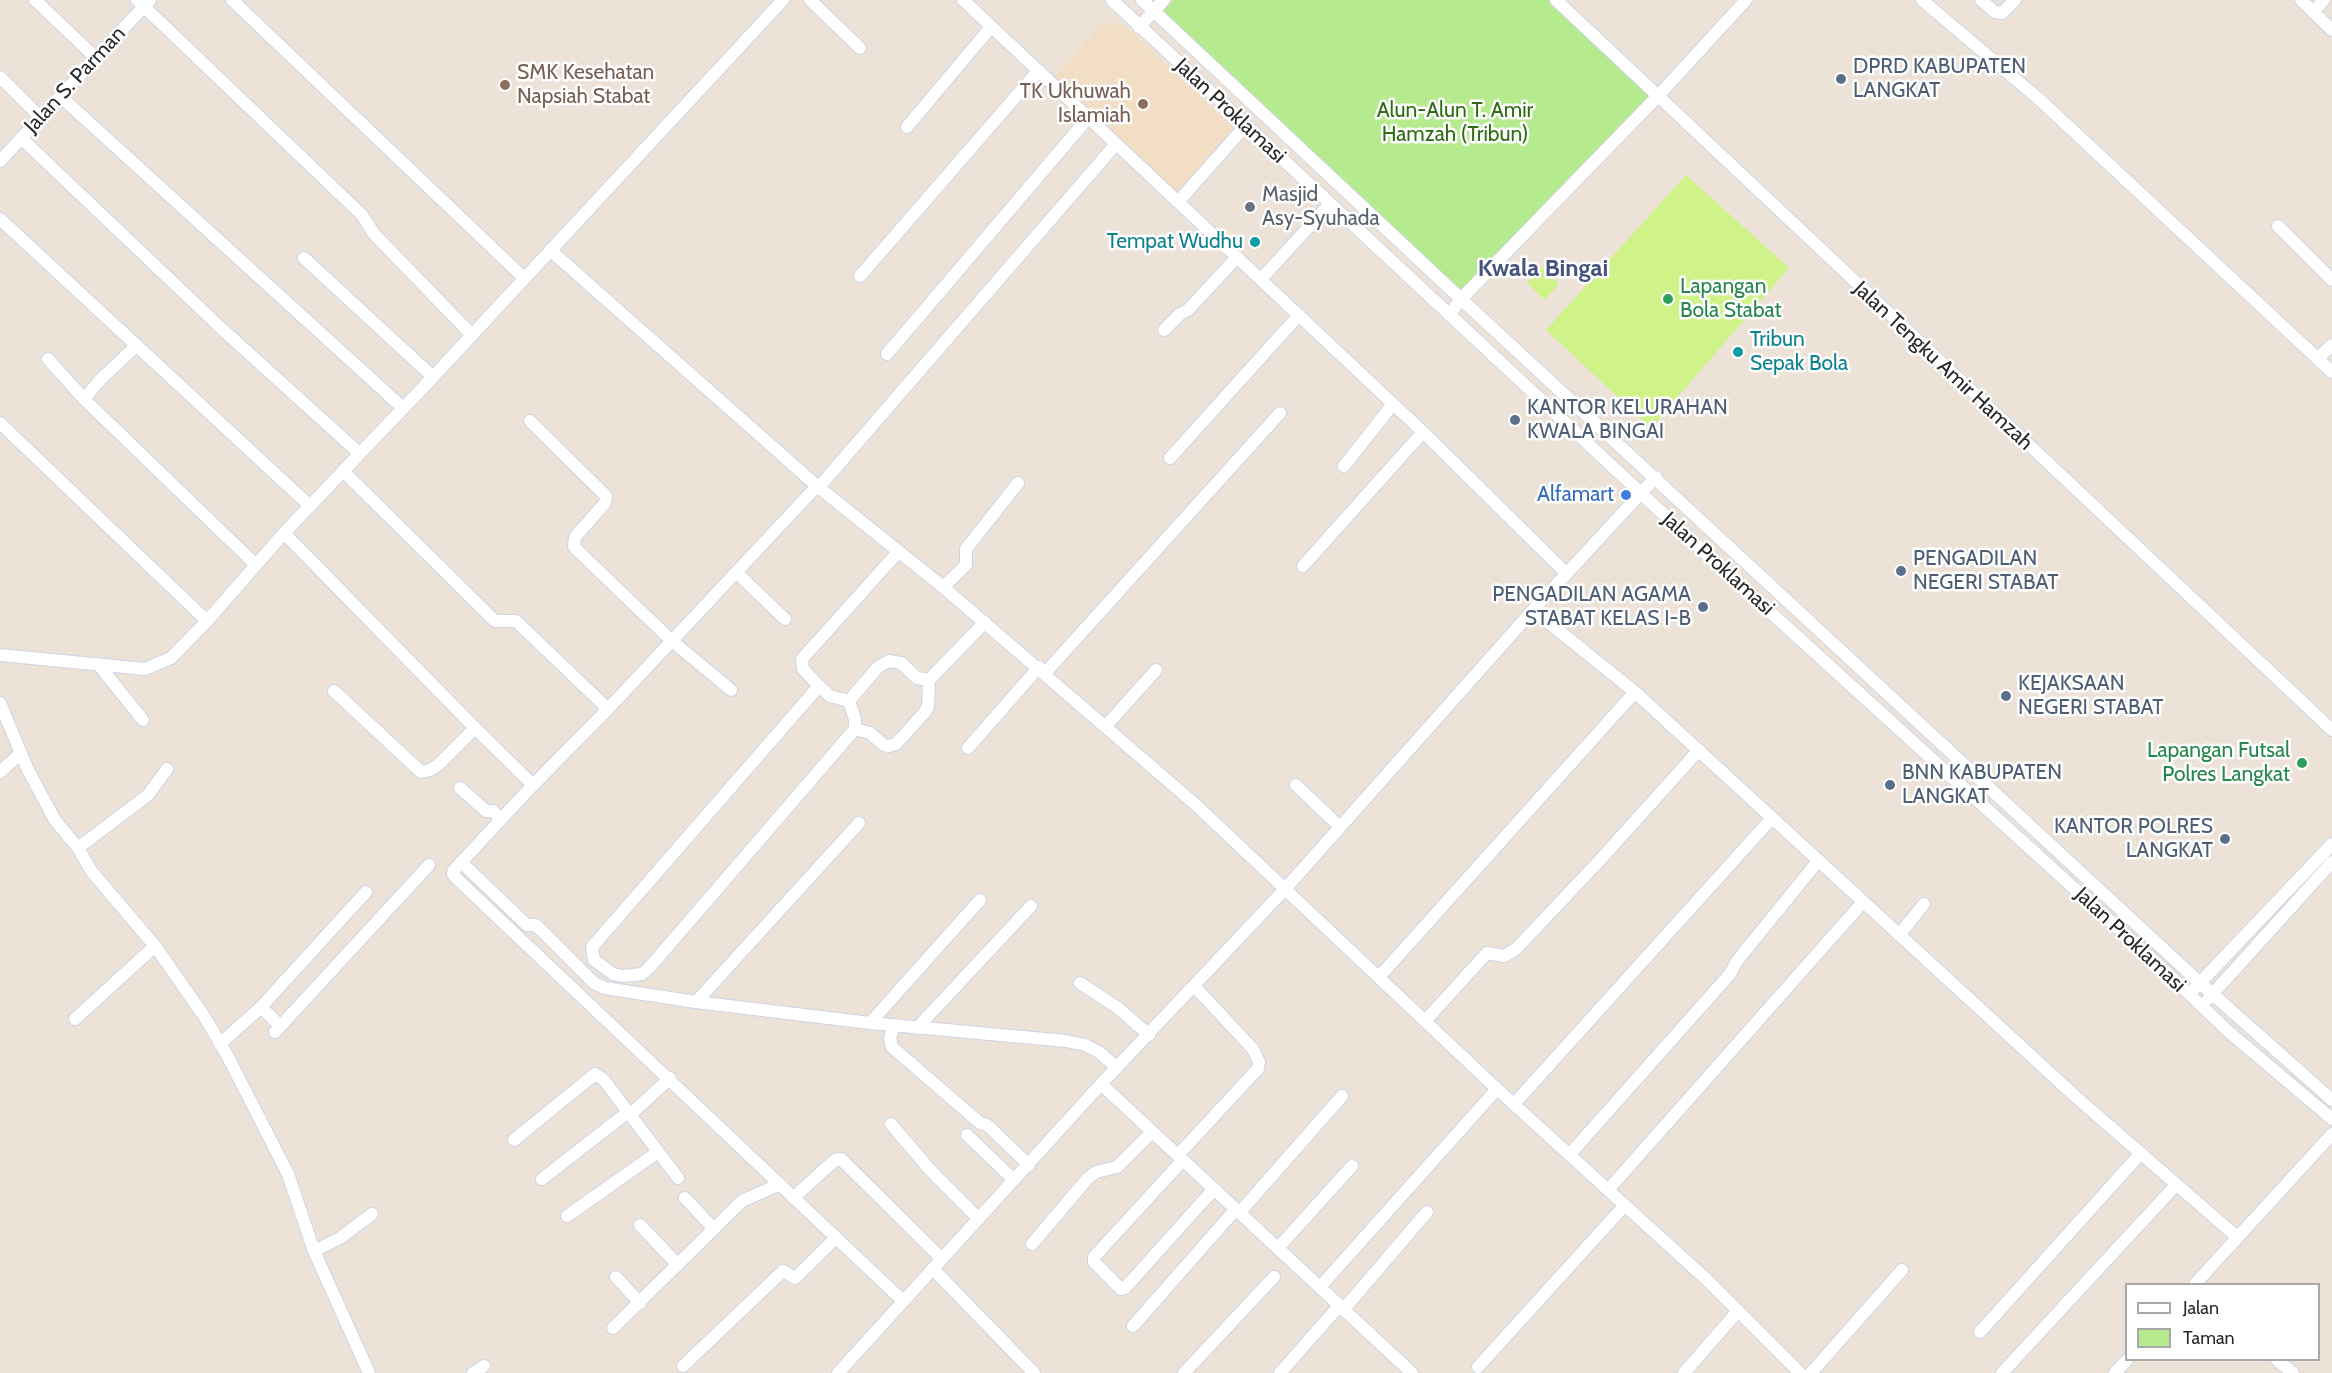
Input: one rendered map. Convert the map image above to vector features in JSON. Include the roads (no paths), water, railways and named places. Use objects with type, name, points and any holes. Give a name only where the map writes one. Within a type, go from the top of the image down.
[{"type":"street","points":[[34,0],[95,57]]},
{"type":"street","points":[[232,0],[524,278]]},
{"type":"street","points":[[0,655],[145,669],[171,658],[207,621],[255,564],[472,335],[783,0]]},
{"type":"street","points":[[810,0],[860,48]]},
{"type":"street","points":[[963,0],[1423,432],[1567,574]]},
{"type":"street","name":"Jalan Proklamasi","points":[[1112,0],[1642,494],[2229,1032],[2332,1119]]},
{"type":"street","name":"Jalan Proklamasi","points":[[1142,0],[1461,299],[1656,477],[2199,982],[2332,1100]]},
{"type":"street","points":[[1139,27],[1164,0]]},
{"type":"street","name":"Jalan Tengku Amir Hamzah","points":[[1556,0],[2332,730]]},
{"type":"street","points":[[1449,315],[1461,299],[1658,96],[1746,0]]},
{"type":"street","points":[[1922,0],[2040,100],[2332,372]]},
{"type":"street","points":[[1981,0],[1995,12],[2002,13],[2015,0]]},
{"type":"street","points":[[2301,0],[2332,30]]},
{"type":"street","points":[[2313,12],[2324,0]]},
{"type":"street","points":[[143,2],[362,215],[374,234],[472,335]]},
{"type":"street","name":"Jalan S. Parman","points":[[0,161],[143,2]]},
{"type":"street","points":[[907,127],[991,27]]},
{"type":"street","points":[[860,276],[1038,72]]},
{"type":"street","points":[[0,77],[40,117]]},
{"type":"street","points":[[60,96],[403,408]]},
{"type":"street","points":[[887,354],[1088,118]]},
{"type":"street","points":[[1178,202],[1246,125]]},
{"type":"street","points":[[21,138],[222,329],[359,453]]},
{"type":"street","points":[[903,1301],[670,1078],[456,878],[458,865],[818,487],[1116,144]]},
{"type":"street","points":[[1261,279],[1330,204]]},
{"type":"street","points":[[0,219],[310,506]]},
{"type":"street","points":[[2278,226],[2332,280]]},
{"type":"street","points":[[550,250],[818,487],[1042,670],[1196,806],[1497,1089],[1738,1311],[1800,1373]]},
{"type":"street","points":[[1164,330],[1180,314],[1188,310],[1236,257]]},
{"type":"street","points":[[304,258],[433,376]]},
{"type":"street","points":[[1170,458],[1299,315]]},
{"type":"street","points":[[84,399],[100,380],[137,345]]},
{"type":"street","points":[[2318,358],[2332,345]]},
{"type":"street","points":[[48,359],[84,399],[255,564]]},
{"type":"street","points":[[1344,466],[1393,404]]},
{"type":"street","points":[[968,748],[1280,413]]},
{"type":"street","points":[[530,421],[606,496],[605,503],[575,537],[574,546],[672,641],[731,690]]},
{"type":"street","points":[[0,423],[207,621]]},
{"type":"street","points":[[1303,566],[1423,432]]},
{"type":"street","points":[[343,471],[495,621],[516,621],[608,709]]},
{"type":"street","points":[[838,1373],[1101,1084],[1285,888],[1533,610],[1656,477]]},
{"type":"street","points":[[943,587],[966,565],[966,549],[1018,483]]},
{"type":"street","points":[[284,533],[533,785]]},
{"type":"street","points":[[849,701],[830,696],[803,669],[802,659],[899,551]]},
{"type":"street","points":[[737,573],[784,619]]},
{"type":"street","points":[[1533,610],[1635,692],[2076,1097],[2237,1237]]},
{"type":"street","points":[[855,729],[870,733],[884,745],[896,744],[925,712],[928,706],[929,680],[985,622]]},
{"type":"street","points":[[849,701],[878,667],[890,661],[901,663],[917,678],[929,680]]},
{"type":"street","points":[[98,664],[143,720]]},
{"type":"street","points":[[1105,727],[1156,670]]},
{"type":"street","points":[[819,686],[592,947],[594,960],[613,974],[622,976],[642,974],[649,968],[855,729],[855,719],[849,701]]},
{"type":"street","points":[[334,691],[421,772],[438,765],[475,728]]},
{"type":"street","points":[[1379,977],[1635,692]]},
{"type":"street","points":[[0,703],[28,770],[55,820],[78,848],[92,872],[155,946],[204,1016],[249,1096],[288,1174],[314,1251],[369,1373]]},
{"type":"street","points":[[1918,746],[1929,732]]},
{"type":"street","points":[[1425,1021],[1486,953],[1504,956],[1516,949],[1600,860],[1698,750]]},
{"type":"street","points":[[0,772],[21,753]]},
{"type":"street","points":[[78,848],[147,795],[167,769]]},
{"type":"street","points":[[1296,785],[1340,827]]},
{"type":"street","points":[[460,788],[486,811],[493,811],[501,820]]},
{"type":"street","points":[[1514,1104],[1772,818]]},
{"type":"street","points":[[696,1002],[860,823]]},
{"type":"street","points":[[2190,994],[2332,844]]},
{"type":"street","points":[[1570,1154],[1730,974],[1737,961],[1818,861]]},
{"type":"street","points":[[2202,1006],[2332,862]]},
{"type":"street","points":[[261,1007],[277,1029],[429,865]]},
{"type":"street","points":[[458,865],[526,925],[536,925],[594,983],[605,988],[696,1002],[870,1023],[892,1031],[917,1028],[1066,1041],[1085,1045],[1099,1052],[1117,1068]]},
{"type":"street","points":[[220,1044],[261,1007],[366,892]]},
{"type":"street","points":[[870,1023],[980,900]]},
{"type":"street","points":[[1608,1190],[1863,902]]},
{"type":"street","points":[[1899,935],[1924,904]]},
{"type":"street","points":[[917,1028],[1031,906]]},
{"type":"street","points":[[75,1019],[155,946]]},
{"type":"street","points":[[1080,983],[1118,1008],[1149,1035]]},
{"type":"street","points":[[1194,986],[1253,1049],[1259,1062],[1258,1069],[1094,1257],[1094,1262],[1121,1289],[1125,1288],[1214,1189]]},
{"type":"street","points":[[892,1031],[892,1047],[980,1123],[987,1125],[1029,1165]]},
{"type":"street","points":[[514,1140],[595,1074],[604,1080],[678,1178]]},
{"type":"street","points":[[542,1179],[629,1114],[670,1078]]},
{"type":"street","points":[[1101,1084],[1214,1189],[1242,1208],[1325,1281],[1411,1373]]},
{"type":"street","points":[[1325,1281],[1497,1089]]},
{"type":"street","points":[[1133,1326],[1342,1096]]},
{"type":"street","points":[[891,1124],[931,1171],[979,1219]]},
{"type":"street","points":[[1032,1244],[1088,1178],[1096,1172],[1117,1167],[1152,1132]]},
{"type":"street","points":[[2196,1283],[2332,1134]]},
{"type":"street","points":[[967,1135],[1014,1180]]},
{"type":"street","points":[[567,1216],[658,1152]]},
{"type":"street","points":[[1980,1332],[2141,1153]]},
{"type":"street","points":[[793,1198],[836,1160],[841,1159],[942,1259]]},
{"type":"street","points":[[1282,1243],[1352,1166]]},
{"type":"street","points":[[614,1328],[742,1200],[780,1184]]},
{"type":"street","points":[[2002,1373],[2176,1185]]},
{"type":"street","points":[[685,1198],[714,1229]]},
{"type":"street","points":[[1478,1367],[1625,1205]]},
{"type":"street","points":[[1280,1373],[1347,1304],[1427,1212]]},
{"type":"street","points":[[314,1251],[340,1238],[372,1214]]},
{"type":"street","points":[[640,1225],[678,1265]]},
{"type":"street","points":[[683,1366],[783,1271],[795,1278],[836,1238]]},
{"type":"street","points":[[933,1269],[1034,1373]]},
{"type":"street","points":[[1811,1373],[1902,1269]]},
{"type":"street","points":[[1184,1373],[1274,1276]]},
{"type":"street","points":[[616,1277],[640,1302]]},
{"type":"street","points":[[1684,1373],[1738,1311]]},
{"type":"street","points":[[2115,1373],[2125,1361]]},
{"type":"street","points":[[2279,1361],[2293,1373]]},
{"type":"place","name":"DPRD KABUPATEN LANGKAT","points":[[1841,79]]},
{"type":"place","name":"SMK Kesehatan Napsiah Stabat","points":[[505,85]]},
{"type":"place","name":"TK Ukhuwah Islamiah","points":[[1143,104]]},
{"type":"place","name":"Masjid Asy-Syuhada","points":[[1250,207]]},
{"type":"place","name":"Tempat Wudhu","points":[[1255,242]]},
{"type":"place","name":"Lapangan Bola Stabat","points":[[1668,299]]},
{"type":"place","name":"Tribun Sepak Bola","points":[[1738,352]]},
{"type":"place","name":"KANTOR KELURAHAN KWALA BINGAI","points":[[1515,420]]},
{"type":"place","name":"Alfamart","points":[[1626,495]]},
{"type":"place","name":"PENGADILAN NEGERI STABAT","points":[[1901,571]]},
{"type":"place","name":"PENGADILAN AGAMA STABAT KELAS I-B","points":[[1703,607]]},
{"type":"place","name":"KEJAKSAAN NEGERI STABAT","points":[[2006,696]]},
{"type":"place","name":"Lapangan Futsal Polres Langkat","points":[[2302,763]]},
{"type":"place","name":"BNN KABUPATEN LANGKAT","points":[[1890,785]]},
{"type":"place","name":"KANTOR POLRES LANGKAT","points":[[2225,839]]},
{"type":"district","name":"Kwala Bingai","points":[[1543,269]]},
{"type":"park label","name":"Alun-Alun T. Amir Hamzah (Tribun)","points":[[1455,123]]}]
